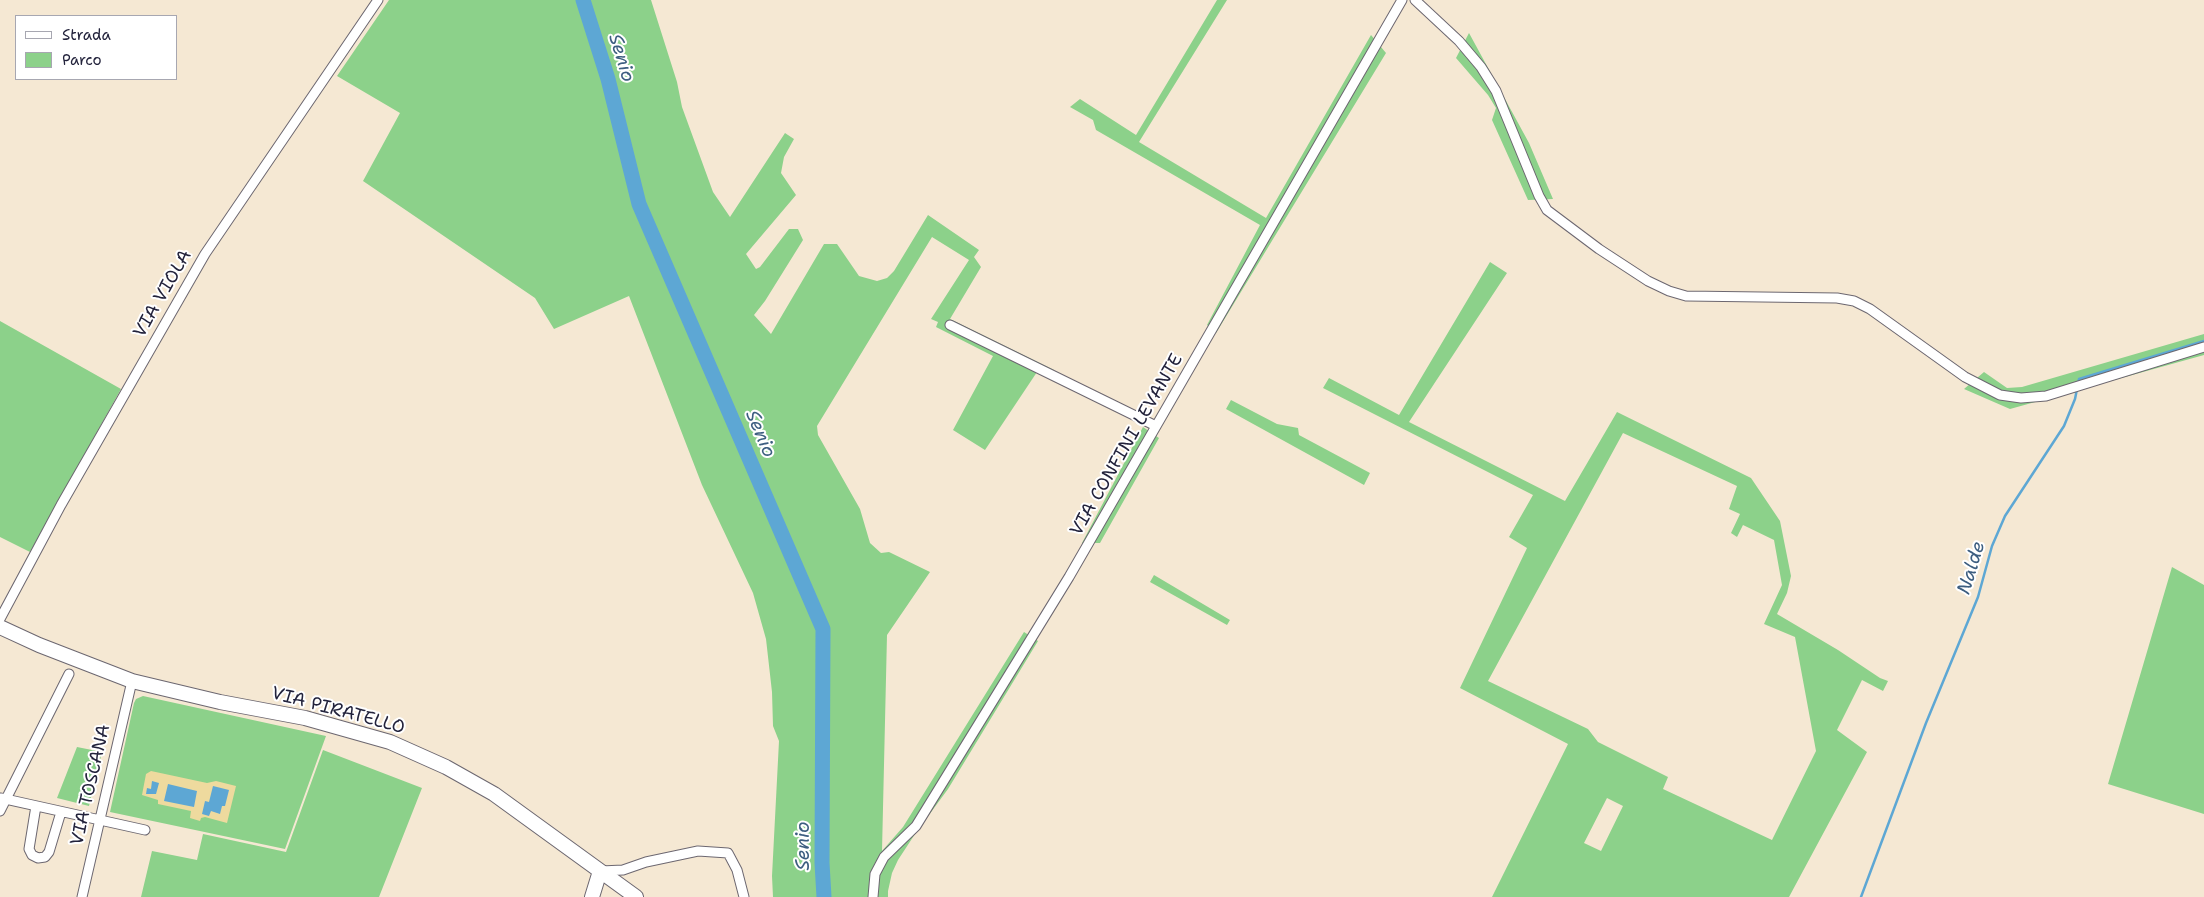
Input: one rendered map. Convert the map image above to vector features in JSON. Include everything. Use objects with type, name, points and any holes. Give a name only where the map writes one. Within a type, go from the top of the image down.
[{"type":"main road","name":"VIA PIRATELLO","points":[[0,627],[39,645],[132,681],[220,702],[305,718],[390,742],[446,767],[494,794],[574,850],[636,897]]},
{"type":"main road","points":[[592,897],[600,871]]},
{"type":"street","name":"VIA VIOLA","points":[[0,619],[61,505],[205,254],[378,0]]},
{"type":"street","name":"VIA CONFINI LEVANTE","points":[[873,897],[875,874],[884,857],[916,826],[1064,586],[1402,0]]},
{"type":"street","points":[[1415,0],[1459,41],[1481,67],[1496,91],[1539,196],[1547,210],[1599,249],[1648,281],[1669,291],[1686,296],[1837,298],[1854,301],[1870,309],[1965,377],[2000,395],[2021,398],[2046,396],[2204,347]]},
{"type":"street","points":[[950,325],[1156,426]]},
{"type":"street","points":[[0,811],[3,798],[69,674]]},
{"type":"street","name":"VIA TOSCANA","points":[[82,897],[132,681]]},
{"type":"street","points":[[3,798],[145,830]]},
{"type":"street","points":[[36,806],[29,849],[32,855],[38,858],[44,857],[49,852],[61,812]]},
{"type":"street","points":[[600,871],[623,870],[646,862],[698,851],[728,852],[738,870],[744,897]]},
{"type":"green space","points":[[389,0],[651,0],[677,82],[682,107],[713,192],[730,217],[785,133],[794,139],[784,157],[781,173],[796,195],[746,254],[756,269],[760,267],[789,229],[798,229],[803,240],[765,301],[754,315],[771,334],[824,244],[837,244],[859,276],[877,281],[887,278],[894,271],[928,215],[979,250],[974,257],[981,267],[950,319],[1054,370],[1049,378],[1037,372],[985,450],[953,430],[993,356],[936,327],[938,322],[931,319],[969,260],[932,237],[817,426],[818,435],[860,509],[870,543],[881,553],[889,552],[930,572],[887,635],[882,851],[903,827],[1024,632],[1038,641],[948,789],[898,860],[892,873],[888,897],[773,897],[772,876],[779,741],[773,726],[772,692],[766,639],[753,593],[702,485],[629,296],[554,329],[535,298],[363,181],[400,113],[337,76]]},
{"type":"green space","points":[[1217,0],[1227,0],[1139,142],[1266,218],[1371,35],[1386,53],[1216,333],[1207,325],[1260,225],[1096,130],[1093,120],[1070,107],[1080,99],[1136,135]]},
{"type":"green space","points":[[1469,33],[1529,143],[1553,199],[1528,200],[1492,120],[1496,108],[1488,95],[1456,58]]},
{"type":"green space","points":[[1490,262],[1507,273],[1409,422],[1565,501],[1617,412],[1751,478],[1780,521],[1791,576],[1787,593],[1777,614],[1838,650],[1880,678],[1888,681],[1883,691],[1862,680],[1837,730],[1867,752],[1789,897],[1492,897],[1568,744],[1460,688],[1527,548],[1509,537],[1533,495],[1323,388],[1329,378],[1399,415]],"holes":[[[1623,433],[1737,486],[1729,509],[1740,514],[1731,533],[1737,537],[1743,525],[1774,540],[1782,585],[1764,624],[1795,637],[1816,751],[1772,840],[1663,789],[1668,777],[1598,742],[1588,729],[1488,681]],[[1607,798],[1623,806],[1601,851],[1584,843]]]},
{"type":"green space","points":[[0,321],[121,389],[30,552],[0,537]]},
{"type":"green space","points":[[2204,334],[2204,355],[2010,409],[1964,389],[1984,372],[2007,388],[2022,387]]},
{"type":"green space","points":[[1231,400],[1277,424],[1298,428],[1299,435],[1370,473],[1364,485],[1226,409]]},
{"type":"green space","points":[[1143,427],[1159,438],[1100,543],[1082,543]]},
{"type":"green space","points":[[2172,567],[2204,585],[2204,814],[2108,784]]},
{"type":"green space","points":[[1154,575],[1230,620],[1227,625],[1150,582]]},
{"type":"green space","points":[[143,696],[326,736],[285,849],[110,812],[134,703],[136,699]]},
{"type":"green space","points":[[77,747],[102,752],[89,806],[57,798]]},
{"type":"green space","points":[[323,750],[422,788],[379,897],[141,897],[152,851],[197,860],[203,834],[286,852]]},
{"type":"sand","points":[[151,771],[207,783],[216,781],[236,786],[227,823],[205,817],[201,818],[200,821],[190,818],[191,811],[158,804],[158,800],[142,795],[146,774]]},
{"type":"water","points":[[152,781],[159,783],[156,794],[146,794],[147,788],[151,789]]},
{"type":"water","points":[[168,784],[197,791],[194,807],[164,801]]},
{"type":"water","points":[[213,786],[229,790],[225,806],[222,806],[220,814],[211,811],[209,816],[202,814],[205,801],[209,802]]},
{"type":"waterway","name":"Senio","points":[[583,0],[608,79],[639,204],[823,629],[822,863],[824,897]]},
{"type":"waterway","name":"Nalde","points":[[1861,897],[1926,723],[1978,597],[1992,546],[2005,516],[2064,426],[2075,399],[2079,379],[2204,341]]}]
